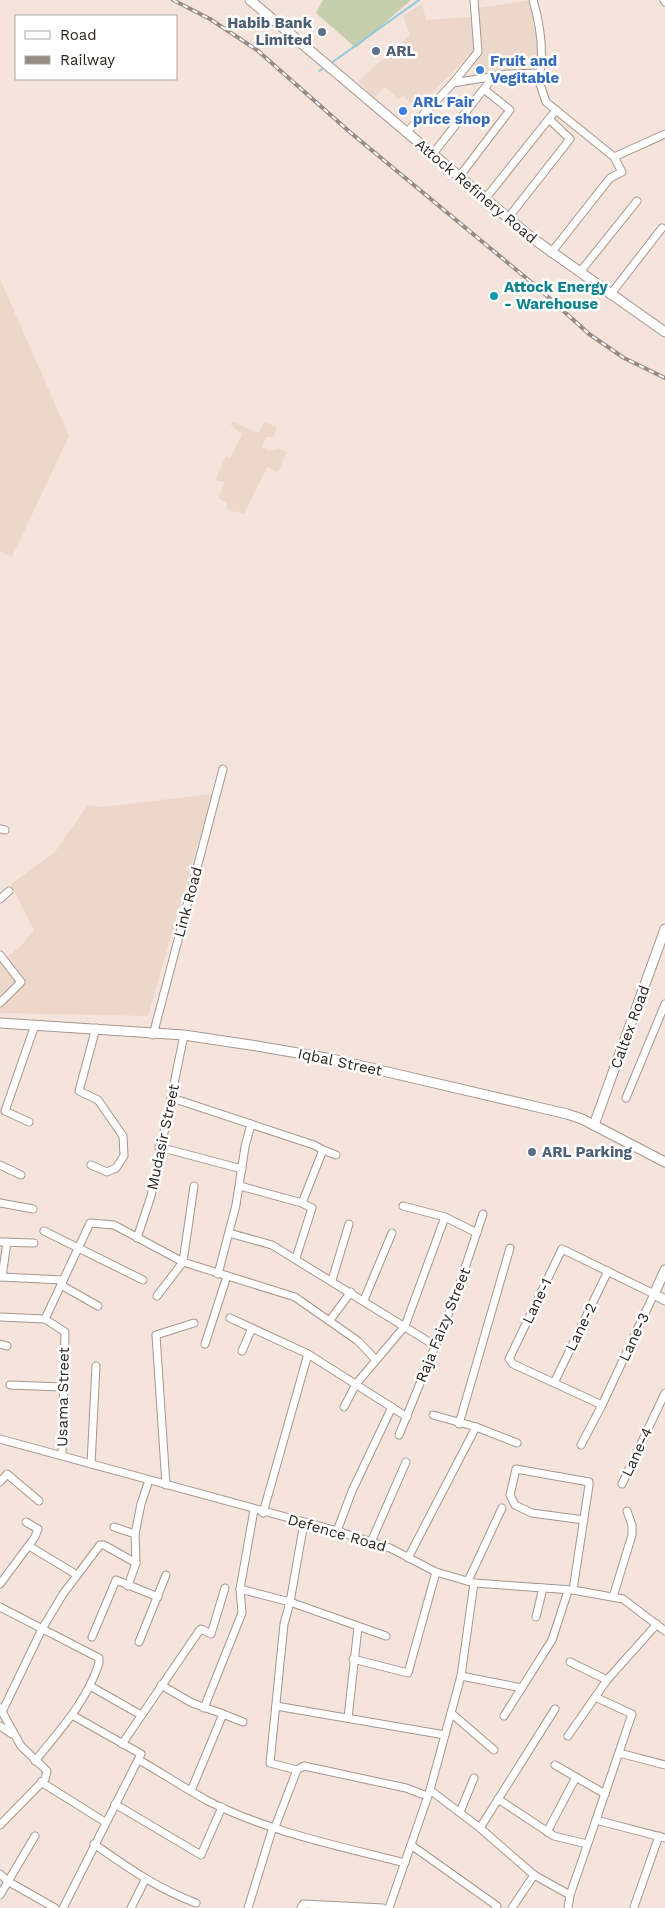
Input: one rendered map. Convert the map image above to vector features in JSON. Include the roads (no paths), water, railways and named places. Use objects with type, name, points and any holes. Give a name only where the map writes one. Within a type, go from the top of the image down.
[{"type":"street","name":"Attock Refinery Road","points":[[250,0],[432,155],[551,253],[665,332]]},
{"type":"street","points":[[406,133],[453,83],[478,52],[474,0]]},
{"type":"street","points":[[533,0],[543,54],[540,84],[546,102],[614,157],[622,172],[610,178],[551,253]]},
{"type":"street","points":[[453,83],[494,76],[540,73]]},
{"type":"street","points":[[432,155],[485,90],[494,76]]},
{"type":"street","points":[[459,177],[510,110],[485,90]]},
{"type":"street","points":[[485,199],[556,110]]},
{"type":"street","points":[[508,218],[570,139],[549,119]]},
{"type":"street","points":[[614,157],[665,134]]},
{"type":"street","points":[[580,272],[637,201]]},
{"type":"street","points":[[610,295],[662,228]]},
{"type":"street","name":"Link Road","points":[[153,1035],[223,769]]},
{"type":"street","points":[[0,899],[9,891]]},
{"type":"street","name":"Caltex Road","points":[[594,1125],[665,929]]},
{"type":"street","points":[[0,955],[21,982],[0,1003]]},
{"type":"street","points":[[626,1098],[664,1009]]},
{"type":"street","name":"Iqbal Street","points":[[0,1023],[96,1028],[153,1035],[184,1035],[332,1059],[560,1112],[594,1125],[665,1162]]},
{"type":"street","points":[[29,1122],[5,1111],[35,1025]]},
{"type":"street","points":[[91,1165],[107,1172],[116,1168],[124,1156],[123,1136],[98,1100],[79,1091],[96,1028]]},
{"type":"street","name":"Mudasir Street","points":[[137,1238],[151,1196],[159,1147],[184,1035]]},
{"type":"street","points":[[170,1102],[175,1100],[251,1124],[336,1155]]},
{"type":"street","points":[[218,1274],[240,1186],[251,1124]]},
{"type":"street","points":[[159,1147],[242,1169]]},
{"type":"street","points":[[302,1203],[323,1150]]},
{"type":"street","points":[[0,1164],[21,1175]]},
{"type":"street","points":[[157,1296],[183,1262],[194,1186]]},
{"type":"street","points":[[240,1186],[302,1203],[312,1208],[296,1258]]},
{"type":"street","points":[[0,1203],[33,1209]]},
{"type":"street","points":[[404,1206],[445,1216],[477,1233]]},
{"type":"street","name":"Raja Faizy Street","points":[[399,1435],[434,1345],[456,1295],[483,1214]]},
{"type":"street","points":[[344,1407],[356,1384],[375,1358],[405,1326],[445,1216]]},
{"type":"street","points":[[0,1317],[45,1320],[90,1223],[114,1225],[183,1262],[295,1297],[358,1341],[375,1358]]},
{"type":"street","points":[[332,1280],[349,1224]]},
{"type":"street","points":[[44,1231],[143,1280]]},
{"type":"street","points":[[229,1233],[272,1245],[296,1258],[434,1345]]},
{"type":"street","points":[[364,1300],[392,1233]]},
{"type":"street","points":[[34,1244],[3,1242],[1,1277],[62,1282],[98,1306]]},
{"type":"street","points":[[459,1424],[510,1248]]},
{"type":"street","name":"Lane-1","points":[[554,1383],[513,1364],[509,1359],[511,1353],[562,1249],[608,1271]]},
{"type":"street","name":"Lane-3","points":[[581,1445],[602,1405],[665,1270]]},
{"type":"street","points":[[608,1271],[665,1300]]},
{"type":"street","name":"Lane-2","points":[[554,1383],[608,1271]]},
{"type":"street","points":[[205,1344],[227,1276]]},
{"type":"street","points":[[330,1320],[351,1292]]},
{"type":"street","points":[[230,1318],[308,1354],[407,1417]]},
{"type":"street","name":"Usama Street","points":[[45,1320],[65,1332],[62,1455]]},
{"type":"street","points":[[166,1485],[156,1335],[194,1323]]},
{"type":"street","points":[[242,1351],[252,1328]]},
{"type":"street","points":[[263,1512],[308,1354]]},
{"type":"street","points":[[91,1464],[96,1366]]},
{"type":"street","points":[[554,1383],[602,1405]]},
{"type":"street","points":[[10,1384],[63,1387]]},
{"type":"street","name":"Lane-4","points":[[622,1484],[665,1393]]},
{"type":"street","points":[[337,1531],[352,1491],[392,1407]]},
{"type":"street","points":[[433,1415],[459,1424],[476,1427],[517,1443]]},
{"type":"street","points":[[408,1558],[476,1427]]},
{"type":"street","name":"Defence Road","points":[[0,1440],[62,1455],[254,1510],[337,1531],[371,1542],[436,1572],[471,1582],[570,1590],[623,1599],[665,1631]]},
{"type":"street","points":[[371,1542],[406,1462]]},
{"type":"street","points":[[504,1716],[552,1640],[570,1590],[584,1520],[589,1482],[516,1469],[510,1495],[515,1505],[532,1512],[584,1520]]},
{"type":"street","points":[[0,1482],[8,1474],[39,1501]]},
{"type":"street","points":[[128,1586],[136,1563],[136,1534],[141,1504],[149,1480]]},
{"type":"street","points":[[399,1908],[390,1905],[428,1793],[461,1676],[471,1582],[502,1508]]},
{"type":"street","points":[[204,1708],[242,1613],[240,1589],[254,1510]]},
{"type":"street","points":[[613,1597],[632,1535],[632,1525],[627,1511]]},
{"type":"street","points":[[0,1584],[3,1574],[29,1546],[38,1529],[26,1522]]},
{"type":"street","points":[[304,1523],[290,1602],[284,1624],[270,1763],[297,1770],[307,1766],[428,1793],[460,1812],[534,1875],[570,1895]]},
{"type":"street","points":[[114,1527],[136,1534]]},
{"type":"street","points":[[0,1825],[41,1782],[47,1771],[35,1761],[16,1737],[1,1710],[42,1629],[77,1575],[100,1545],[136,1563]]},
{"type":"street","points":[[29,1546],[77,1575]]},
{"type":"street","points":[[353,1659],[408,1673],[436,1572]]},
{"type":"street","points":[[139,1642],[166,1575]]},
{"type":"street","points":[[92,1637],[116,1580],[158,1597]]},
{"type":"street","points":[[122,1744],[199,1631],[201,1629],[211,1634],[225,1588]]},
{"type":"street","points":[[536,1617],[543,1588]]},
{"type":"street","points":[[240,1589],[290,1602],[386,1636]]},
{"type":"street","points":[[0,1607],[99,1658],[100,1663],[90,1686],[72,1715],[35,1761]]},
{"type":"street","points":[[568,1736],[607,1680],[657,1624]]},
{"type":"street","points":[[348,1718],[358,1627]]},
{"type":"street","points":[[570,1662],[607,1680]]},
{"type":"street","points":[[461,1676],[522,1688]]},
{"type":"street","points":[[161,1685],[204,1708],[243,1722]]},
{"type":"street","points":[[90,1686],[141,1715]]},
{"type":"street","points":[[568,1908],[570,1895],[632,1714],[595,1697]]},
{"type":"street","points":[[276,1706],[445,1735]]},
{"type":"street","points":[[480,1828],[555,1709]]},
{"type":"street","points":[[451,1713],[494,1750]]},
{"type":"street","points":[[191,1791],[223,1714]]},
{"type":"street","points":[[62,1908],[141,1754],[72,1715]]},
{"type":"street","points":[[0,1726],[16,1737]]},
{"type":"street","points":[[618,1753],[665,1765]]},
{"type":"street","points":[[139,1760],[191,1791],[274,1827],[317,1841],[405,1863]]},
{"type":"street","points":[[555,1765],[605,1794]]},
{"type":"street","points":[[248,1908],[274,1827],[297,1770]]},
{"type":"street","points":[[460,1812],[474,1778]]},
{"type":"street","points":[[547,1832],[576,1778]]},
{"type":"street","points":[[41,1782],[105,1822]]},
{"type":"street","points":[[498,1799],[554,1836],[587,1844]]},
{"type":"street","points":[[115,1804],[201,1855],[222,1806]]},
{"type":"street","points":[[596,1820],[662,1837],[634,1907]]},
{"type":"street","points":[[0,1895],[35,1836]]},
{"type":"street","points":[[94,1844],[145,1880],[196,1903]]},
{"type":"street","points":[[411,1845],[497,1907]]},
{"type":"street","points":[[0,1874],[8,1882],[55,1908]]},
{"type":"street","points":[[512,1908],[534,1875]]},
{"type":"street","points":[[131,1908],[145,1880]]},
{"type":"street","points":[[301,1908],[303,1904],[383,1908]]},
{"type":"waterway","points":[[330,64],[419,0]]},
{"type":"waterway","points":[[319,71],[326,67]]},
{"type":"railway","points":[[173,0],[210,19],[257,50],[351,133],[537,287],[589,334],[624,358],[665,378]]},
{"type":"place","name":"Habib Bank Limited","points":[[322,32]]},
{"type":"place","name":"ARL","points":[[376,51]]},
{"type":"place","name":"Fruit and Vegitable","points":[[480,70]]},
{"type":"place","name":"ARL Fair price shop","points":[[403,111]]},
{"type":"place","name":"Attock Energy - Warehouse","points":[[494,296]]},
{"type":"place","name":"ARL Parking","points":[[532,1152]]}]
